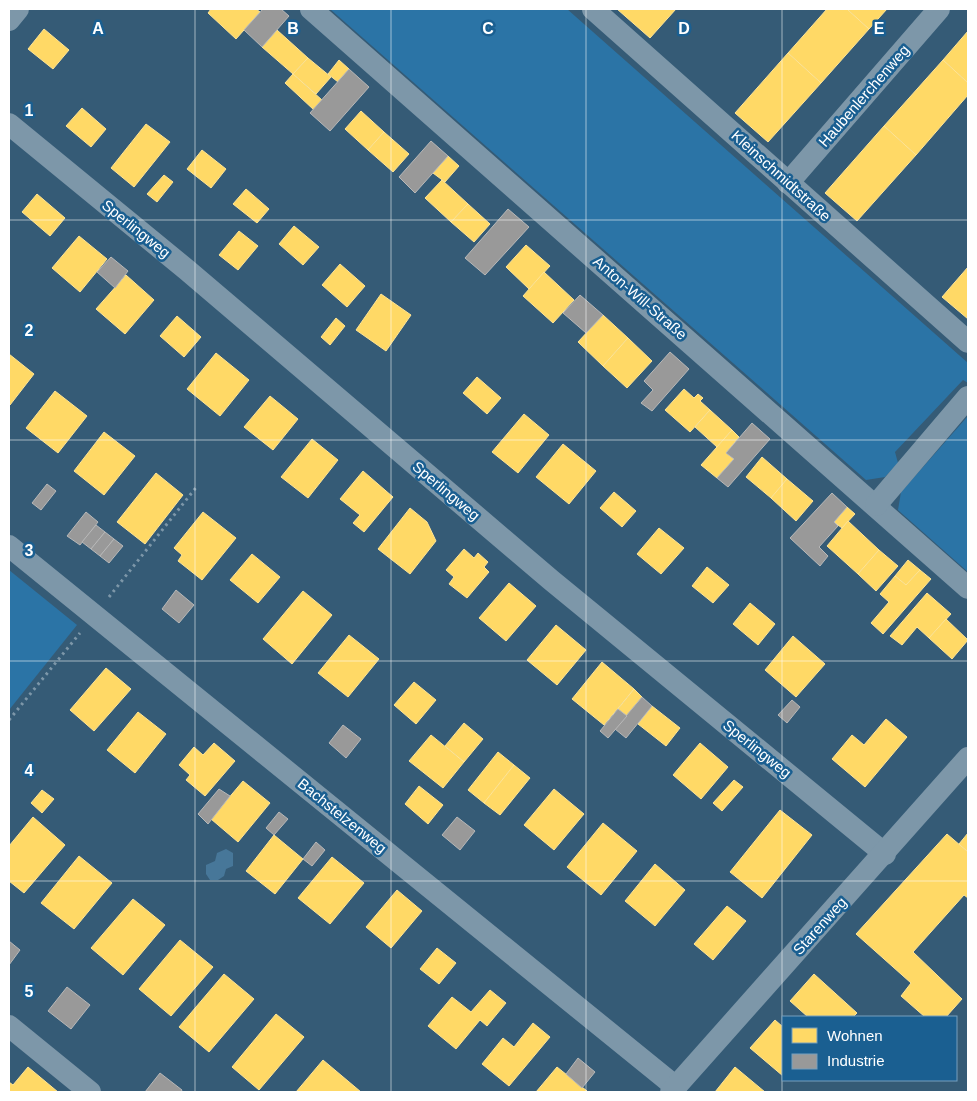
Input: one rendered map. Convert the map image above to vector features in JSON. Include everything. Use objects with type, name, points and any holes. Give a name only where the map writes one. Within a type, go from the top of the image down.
[{"type":"street","points":[[9,20],[18,9]]},
{"type":"street","name":"Anton-Will-Straße","points":[[311,9],[968,588]]},
{"type":"street","name":"Kleinschmidtstraße","points":[[593,9],[968,342]]},
{"type":"street","name":"Haubenlerchenweg","points":[[788,183],[939,9]]},
{"type":"street","name":"Sperlingweg","points":[[9,124],[186,270],[551,580],[885,854]]},
{"type":"street","points":[[876,505],[968,397]]},
{"type":"street","name":"Bachstelzenweg","points":[[9,546],[673,1089]]},
{"type":"street","name":"Starenweg","points":[[673,1089],[885,854],[968,758]]},
{"type":"street","points":[[9,1026],[90,1092]]},
{"type":"path","points":[[9,720],[95,616],[198,485]]},
{"type":"shaded area","points":[[330,9],[567,9],[968,363],[968,383],[963,380],[895,452],[898,463],[885,477],[866,480]]},
{"type":"shaded area","points":[[968,416],[968,572],[898,510],[901,492]]},
{"type":"shaded area","points":[[9,570],[77,625],[9,710]]},
{"type":"shaded area","points":[[226,849],[233,853],[233,866],[226,869],[224,876],[218,880],[210,880],[206,874],[206,865],[215,861],[217,853]]},
{"type":"building: Wohnen","points":[[211,9],[256,9],[260,12],[236,39],[208,13]]},
{"type":"building: Wohnen","points":[[617,9],[676,9],[650,38]]},
{"type":"building: Wohnen","points":[[827,9],[847,9],[869,29],[821,83],[788,53]]},
{"type":"building: Wohnen","points":[[847,9],[887,9],[869,29]]},
{"type":"building: Wohnen","points":[[44,29],[69,50],[53,69],[28,49]]},
{"type":"building: Wohnen","points":[[277,30],[308,58],[293,74],[262,47]]},
{"type":"building: Wohnen","points":[[968,31],[968,83],[943,60]]},
{"type":"building: Wohnen","points":[[788,53],[821,83],[768,142],[735,113]]},
{"type":"building: Wohnen","points":[[308,58],[331,77],[316,94],[293,74]]},
{"type":"building: Wohnen","points":[[339,60],[349,69],[338,82],[328,74]]},
{"type":"building: Wohnen","points":[[943,60],[968,83],[968,95],[916,155],[884,126]]},
{"type":"building: Wohnen","points":[[293,74],[322,100],[314,110],[285,83]]},
{"type":"building: Wohnen","points":[[82,108],[106,129],[91,147],[66,126]]},
{"type":"building: Wohnen","points":[[361,111],[384,132],[368,150],[345,129]]},
{"type":"building: Wohnen","points":[[146,124],[170,142],[134,187],[111,168]]},
{"type":"building: Wohnen","points":[[884,126],[916,155],[857,221],[825,193]]},
{"type":"building: Wohnen","points":[[384,132],[409,154],[393,172],[368,150]]},
{"type":"building: Wohnen","points":[[202,150],[226,169],[211,188],[187,169]]},
{"type":"building: Wohnen","points":[[448,156],[459,166],[445,182],[433,173]]},
{"type":"building: Wohnen","points":[[164,175],[173,182],[157,202],[147,194]]},
{"type":"building: Wohnen","points":[[442,180],[468,204],[451,222],[425,198]]},
{"type":"building: Wohnen","points":[[246,189],[269,209],[257,223],[233,204]]},
{"type":"building: Wohnen","points":[[37,194],[65,218],[50,236],[22,212]]},
{"type":"building: Wohnen","points":[[468,204],[490,224],[474,242],[451,222]]},
{"type":"building: Wohnen","points":[[294,226],[319,247],[303,265],[279,244]]},
{"type":"building: Wohnen","points":[[239,231],[258,246],[238,270],[219,255]]},
{"type":"building: Wohnen","points":[[79,236],[107,259],[80,292],[52,268]]},
{"type":"building: Wohnen","points":[[526,245],[550,266],[529,289],[506,267]]},
{"type":"building: Wohnen","points":[[340,264],[365,286],[347,307],[322,285]]},
{"type":"building: Wohnen","points":[[968,267],[968,319],[942,297]]},
{"type":"building: Wohnen","points":[[544,272],[574,300],[553,323],[523,296]]},
{"type":"building: Wohnen","points":[[126,275],[154,300],[125,334],[96,309]]},
{"type":"building: Wohnen","points":[[381,294],[411,315],[386,351],[356,330]]},
{"type":"building: Wohnen","points":[[603,315],[628,338],[603,366],[578,342]]},
{"type":"building: Wohnen","points":[[177,316],[201,337],[184,357],[160,336]]},
{"type":"building: Wohnen","points":[[336,318],[345,326],[330,345],[321,337]]},
{"type":"building: Wohnen","points":[[628,338],[652,361],[627,388],[603,366]]},
{"type":"building: Wohnen","points":[[216,353],[249,380],[220,416],[187,389]]},
{"type":"building: Wohnen","points":[[9,354],[34,374],[10,405],[9,404]]},
{"type":"building: Wohnen","points":[[477,377],[501,398],[487,414],[463,393]]},
{"type":"building: Wohnen","points":[[684,389],[694,398],[698,394],[703,398],[700,401],[710,410],[690,432],[665,410]]},
{"type":"building: Wohnen","points":[[55,391],[87,416],[58,453],[26,428]]},
{"type":"building: Wohnen","points":[[270,396],[298,419],[273,450],[244,427]]},
{"type":"building: Wohnen","points":[[710,410],[732,430],[717,447],[695,427]]},
{"type":"building: Wohnen","points":[[524,414],[549,435],[518,473],[492,452]]},
{"type":"building: Wohnen","points":[[732,430],[739,437],[726,453],[734,459],[717,478],[701,465]]},
{"type":"building: Wohnen","points":[[104,432],[135,456],[104,495],[74,471]]},
{"type":"building: Wohnen","points":[[312,439],[338,460],[308,498],[281,477]]},
{"type":"building: Wohnen","points":[[563,444],[596,471],[569,504],[536,477]]},
{"type":"building: Wohnen","points":[[762,457],[787,479],[771,498],[746,477]]},
{"type":"building: Wohnen","points":[[363,471],[393,497],[364,532],[353,523],[360,515],[340,499]]},
{"type":"building: Wohnen","points":[[156,473],[183,495],[145,544],[117,522]]},
{"type":"building: Wohnen","points":[[787,479],[813,501],[796,521],[771,498]]},
{"type":"building: Wohnen","points":[[614,492],[636,511],[622,527],[600,508]]},
{"type":"building: Wohnen","points":[[847,507],[855,514],[842,528],[834,522]]},
{"type":"building: Wohnen","points":[[410,508],[427,522],[436,541],[410,574],[378,549]]},
{"type":"building: Wohnen","points":[[203,512],[236,538],[202,580],[178,561],[182,555],[174,548]]},
{"type":"building: Wohnen","points":[[848,521],[879,550],[858,574],[827,546]]},
{"type":"building: Wohnen","points":[[659,528],[684,548],[661,574],[637,554]]},
{"type":"building: Wohnen","points":[[464,549],[474,558],[478,553],[488,562],[484,567],[489,572],[467,598],[449,584],[454,577],[446,570]]},
{"type":"building: Wohnen","points":[[879,550],[898,566],[876,591],[858,574]]},
{"type":"building: Wohnen","points":[[252,554],[280,577],[258,603],[230,580]]},
{"type":"building: Wohnen","points":[[908,560],[920,570],[906,585],[895,576]]},
{"type":"building: Wohnen","points":[[707,567],[729,585],[713,603],[692,586]]},
{"type":"building: Wohnen","points":[[920,570],[931,579],[883,634],[871,623],[889,602],[880,594],[895,576],[906,585]]},
{"type":"building: Wohnen","points":[[509,583],[536,606],[506,641],[479,618]]},
{"type":"building: Wohnen","points":[[303,591],[332,615],[292,664],[263,639]]},
{"type":"building: Wohnen","points":[[927,593],[951,614],[929,638],[917,627],[902,645],[890,636]]},
{"type":"building: Wohnen","points":[[750,603],[775,624],[758,645],[733,624]]},
{"type":"building: Wohnen","points":[[946,619],[968,640],[952,659],[929,638]]},
{"type":"building: Wohnen","points":[[556,625],[586,650],[557,685],[527,660]]},
{"type":"building: Wohnen","points":[[349,635],[379,659],[348,697],[318,673]]},
{"type":"building: Wohnen","points":[[793,636],[825,664],[796,697],[765,670]]},
{"type":"building: Wohnen","points":[[602,662],[634,689],[604,725],[572,699]]},
{"type":"building: Wohnen","points":[[106,668],[131,689],[94,731],[70,710]]},
{"type":"building: Wohnen","points":[[414,682],[436,700],[416,724],[394,705]]},
{"type":"building: Wohnen","points":[[634,689],[642,697],[627,716],[618,709]]},
{"type":"building: Wohnen","points":[[652,706],[680,728],[666,746],[638,724]]},
{"type":"building: Wohnen","points":[[138,712],[166,734],[135,773],[107,750]]},
{"type":"building: Wohnen","points":[[886,719],[907,737],[865,787],[832,759],[852,735],[864,745]]},
{"type":"building: Wohnen","points":[[464,723],[483,739],[464,762],[445,746]]},
{"type":"building: Wohnen","points":[[431,735],[464,762],[443,788],[409,761]]},
{"type":"building: Wohnen","points":[[214,743],[235,761],[205,796],[186,780],[190,775],[179,765],[194,747],[203,755]]},
{"type":"building: Wohnen","points":[[700,743],[728,767],[701,799],[673,775]]},
{"type":"building: Wohnen","points":[[498,752],[514,765],[484,803],[468,790]]},
{"type":"building: Wohnen","points":[[514,765],[530,778],[500,815],[484,803]]},
{"type":"building: Wohnen","points":[[734,780],[743,787],[722,811],[713,803]]},
{"type":"building: Wohnen","points":[[243,781],[270,803],[238,842],[211,819]]},
{"type":"building: Wohnen","points":[[419,786],[443,805],[428,824],[405,804]]},
{"type":"building: Wohnen","points":[[554,789],[584,814],[554,850],[524,825]]},
{"type":"building: Wohnen","points":[[42,790],[54,799],[42,813],[31,803]]},
{"type":"building: Wohnen","points":[[780,810],[812,835],[762,898],[730,872]]},
{"type":"building: Wohnen","points":[[33,817],[65,845],[24,893],[9,881],[9,846]]},
{"type":"building: Wohnen","points":[[603,823],[637,851],[601,895],[567,867]]},
{"type":"building: Wohnen","points":[[968,833],[968,852],[959,844]]},
{"type":"building: Wohnen","points":[[947,834],[968,852],[968,898],[964,895],[913,952],[962,999],[947,1016],[924,1016],[901,996],[911,983],[856,934]]},
{"type":"building: Wohnen","points":[[274,835],[303,859],[275,894],[246,871]]},
{"type":"building: Wohnen","points":[[79,856],[112,883],[74,929],[41,903]]},
{"type":"building: Wohnen","points":[[332,857],[364,883],[330,924],[298,898]]},
{"type":"building: Wohnen","points":[[655,864],[685,890],[655,926],[625,901]]},
{"type":"building: Wohnen","points":[[397,890],[422,911],[391,948],[366,927]]},
{"type":"building: Wohnen","points":[[133,899],[165,925],[123,975],[91,948]]},
{"type":"building: Wohnen","points":[[727,906],[746,921],[713,960],[694,944]]},
{"type":"building: Wohnen","points":[[180,940],[213,967],[171,1016],[139,989]]},
{"type":"building: Wohnen","points":[[437,948],[456,963],[439,984],[420,969]]},
{"type":"building: Wohnen","points":[[224,974],[254,999],[209,1052],[179,1027]]},
{"type":"building: Wohnen","points":[[814,974],[857,1013],[854,1016],[807,1016],[790,1001]]},
{"type":"building: Wohnen","points":[[490,990],[506,1003],[487,1026],[480,1020],[456,1049],[428,1026],[452,997],[471,1012]]},
{"type":"building: Wohnen","points":[[276,1014],[304,1037],[259,1090],[232,1067]]},
{"type":"building: Wohnen","points":[[775,1020],[782,1026],[782,1075],[750,1048]]},
{"type":"building: Wohnen","points":[[533,1023],[550,1037],[509,1086],[482,1064],[503,1038],[514,1047]]},
{"type":"building: Wohnen","points":[[323,1060],[361,1092],[296,1092]]},
{"type":"building: Wohnen","points":[[28,1067],[58,1092],[9,1092],[9,1082],[13,1085]]},
{"type":"building: Wohnen","points":[[557,1067],[587,1091],[536,1092]]},
{"type":"building: Wohnen","points":[[735,1067],[765,1092],[715,1092]]},
{"type":"building: Industrie","points":[[263,9],[281,9],[289,16],[262,47],[244,30]]},
{"type":"building: Industrie","points":[[349,69],[369,87],[330,131],[310,113]]},
{"type":"building: Industrie","points":[[431,141],[448,156],[415,193],[399,177]]},
{"type":"building: Industrie","points":[[508,209],[529,227],[485,275],[465,258]]},
{"type":"building: Industrie","points":[[111,257],[128,271],[115,288],[97,272]]},
{"type":"building: Industrie","points":[[580,295],[603,315],[586,333],[563,313]]},
{"type":"building: Industrie","points":[[670,352],[689,369],[652,411],[641,403],[653,390],[644,381]]},
{"type":"building: Industrie","points":[[752,423],[770,439],[728,487],[717,478],[734,459],[726,453]]},
{"type":"building: Industrie","points":[[47,484],[56,491],[41,510],[32,503]]},
{"type":"building: Industrie","points":[[832,493],[847,507],[834,522],[838,526],[819,547],[828,556],[820,566],[790,538]]},
{"type":"building: Industrie","points":[[86,512],[98,522],[80,545],[67,536]]},
{"type":"building: Industrie","points":[[96,525],[105,532],[91,549],[82,542]]},
{"type":"building: Industrie","points":[[105,532],[114,539],[100,556],[91,549]]},
{"type":"building: Industrie","points":[[114,539],[123,546],[109,563],[100,556]]},
{"type":"building: Industrie","points":[[176,590],[194,605],[179,623],[162,609]]},
{"type":"building: Industrie","points":[[642,697],[652,706],[626,738],[615,729]]},
{"type":"building: Industrie","points":[[792,700],[800,707],[787,723],[778,715]]},
{"type":"building: Industrie","points":[[618,709],[627,716],[608,738],[600,731]]},
{"type":"building: Industrie","points":[[343,725],[361,739],[346,758],[329,743]]},
{"type":"building: Industrie","points":[[219,789],[230,796],[208,824],[198,814]]},
{"type":"building: Industrie","points":[[279,812],[288,819],[274,835],[266,828]]},
{"type":"building: Industrie","points":[[457,817],[475,831],[460,850],[442,835]]},
{"type":"building: Industrie","points":[[316,842],[325,850],[312,866],[303,859]]},
{"type":"building: Industrie","points":[[9,941],[20,950],[9,965]]},
{"type":"building: Industrie","points":[[67,987],[90,1005],[71,1029],[48,1011]]},
{"type":"building: Industrie","points":[[578,1058],[595,1072],[582,1088],[566,1074]]},
{"type":"building: Industrie","points":[[160,1073],[182,1090],[181,1092],[145,1092]]}]
